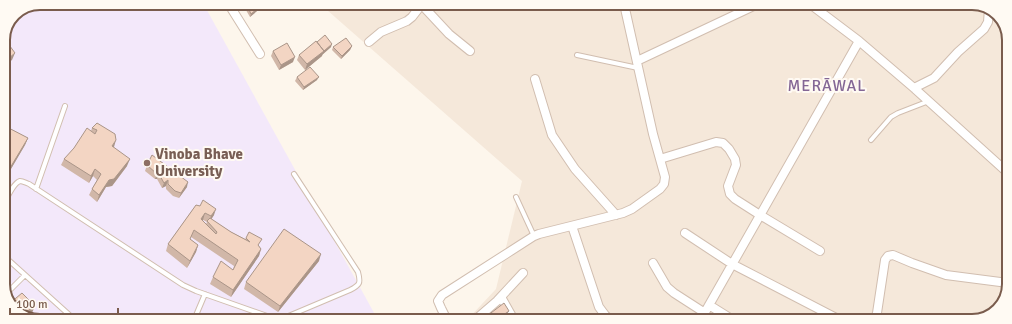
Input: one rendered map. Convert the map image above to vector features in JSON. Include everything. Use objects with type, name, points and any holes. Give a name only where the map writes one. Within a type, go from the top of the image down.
[{"type":"street","points":[[232,10],[260,54]]},
{"type":"street","points":[[369,42],[382,32],[407,21],[417,10]]},
{"type":"street","points":[[427,10],[449,34],[470,51]]},
{"type":"street","points":[[444,314],[438,301],[442,295],[534,236],[623,213],[632,209],[660,189],[664,184],[665,177],[653,134],[625,10]]},
{"type":"street","points":[[637,64],[746,10]]},
{"type":"street","points":[[818,10],[859,41],[914,88],[1002,168]]},
{"type":"street","points":[[914,88],[934,78],[958,52],[984,29],[988,22],[989,15]]},
{"type":"street","points":[[704,314],[859,41]]},
{"type":"street","points":[[535,79],[552,135],[575,169],[616,215]]},
{"type":"street","points":[[660,160],[716,142],[723,143],[735,159],[736,165],[728,186],[730,194],[735,199],[760,215],[820,251]]},
{"type":"street","points":[[572,226],[599,307],[604,314]]},
{"type":"street","points":[[685,233],[732,264],[828,314]]},
{"type":"street","points":[[877,314],[885,260],[888,256],[893,255],[946,275],[1002,282]]},
{"type":"street","points":[[653,264],[667,287],[674,293],[719,314]]},
{"type":"street","points":[[482,314],[501,297],[523,273]]},
{"type":"street","points":[[501,297],[511,314]]},
{"type":"lane","points":[[577,55],[637,64]]},
{"type":"lane","points":[[871,140],[891,117],[929,101]]},
{"type":"lane","points":[[36,188],[65,106]]},
{"type":"lane","points":[[293,314],[357,287],[360,279],[358,272],[294,174]]},
{"type":"lane","points":[[10,194],[18,182],[22,181],[36,188],[183,285],[262,314]]},
{"type":"lane","points":[[516,197],[534,236]]},
{"type":"lane","points":[[10,261],[68,314]]},
{"type":"lane","points":[[11,289],[25,275]]},
{"type":"lane","points":[[197,314],[205,294]]},
{"type":"shaded area","name":"Vinoba Bhave University","points":[[40,10],[207,10],[375,314],[40,314],[25,310],[15,300],[10,286],[10,40],[12,29],[15,24],[29,12]]},
{"type":"shaded area","points":[[327,10],[972,10],[983,12],[988,15],[999,27],[1002,38],[1002,284],[999,297],[994,304],[987,310],[978,313],[473,314],[496,289],[522,181]]},
{"type":"building","points":[[249,10],[256,10],[251,14]]},
{"type":"building","points":[[325,35],[332,44],[324,51],[317,42]]},
{"type":"building","points":[[346,38],[352,46],[342,56],[333,47]]},
{"type":"building","points":[[316,41],[324,51],[307,64],[299,55]]},
{"type":"building","points":[[287,43],[295,57],[281,65],[273,51]]},
{"type":"building","points":[[10,46],[15,53],[10,57]]},
{"type":"building","points":[[310,67],[319,77],[304,87],[297,77]]},
{"type":"building","points":[[97,123],[115,134],[116,140],[112,146],[130,159],[114,179],[109,180],[99,195],[92,189],[101,174],[95,169],[91,176],[64,159],[74,148],[87,128],[95,134],[97,130],[92,128]]},
{"type":"building","points":[[10,129],[28,138],[10,168]]},
{"type":"building","points":[[152,155],[188,182],[181,193],[175,191],[168,184],[168,180],[164,183],[159,174],[147,165]]},
{"type":"building","points":[[203,200],[216,209],[211,216],[205,213],[201,219],[216,234],[217,232],[207,221],[210,218],[231,232],[250,242],[246,238],[249,232],[262,239],[258,245],[261,249],[233,290],[213,277],[221,261],[233,270],[238,260],[194,230],[190,239],[198,245],[190,261],[168,244],[196,205],[200,206]]},
{"type":"building","points":[[284,229],[321,254],[280,306],[246,282]]},
{"type":"building","points":[[22,293],[35,306],[28,311],[22,308],[15,299]]},
{"type":"building","points":[[504,303],[509,311],[505,314],[490,314]]},
{"type":"place","name":"Vinoba Bhave University","points":[[147,163]]},
{"type":"district","name":"MERĀWAL","points":[[827,86]]}]
